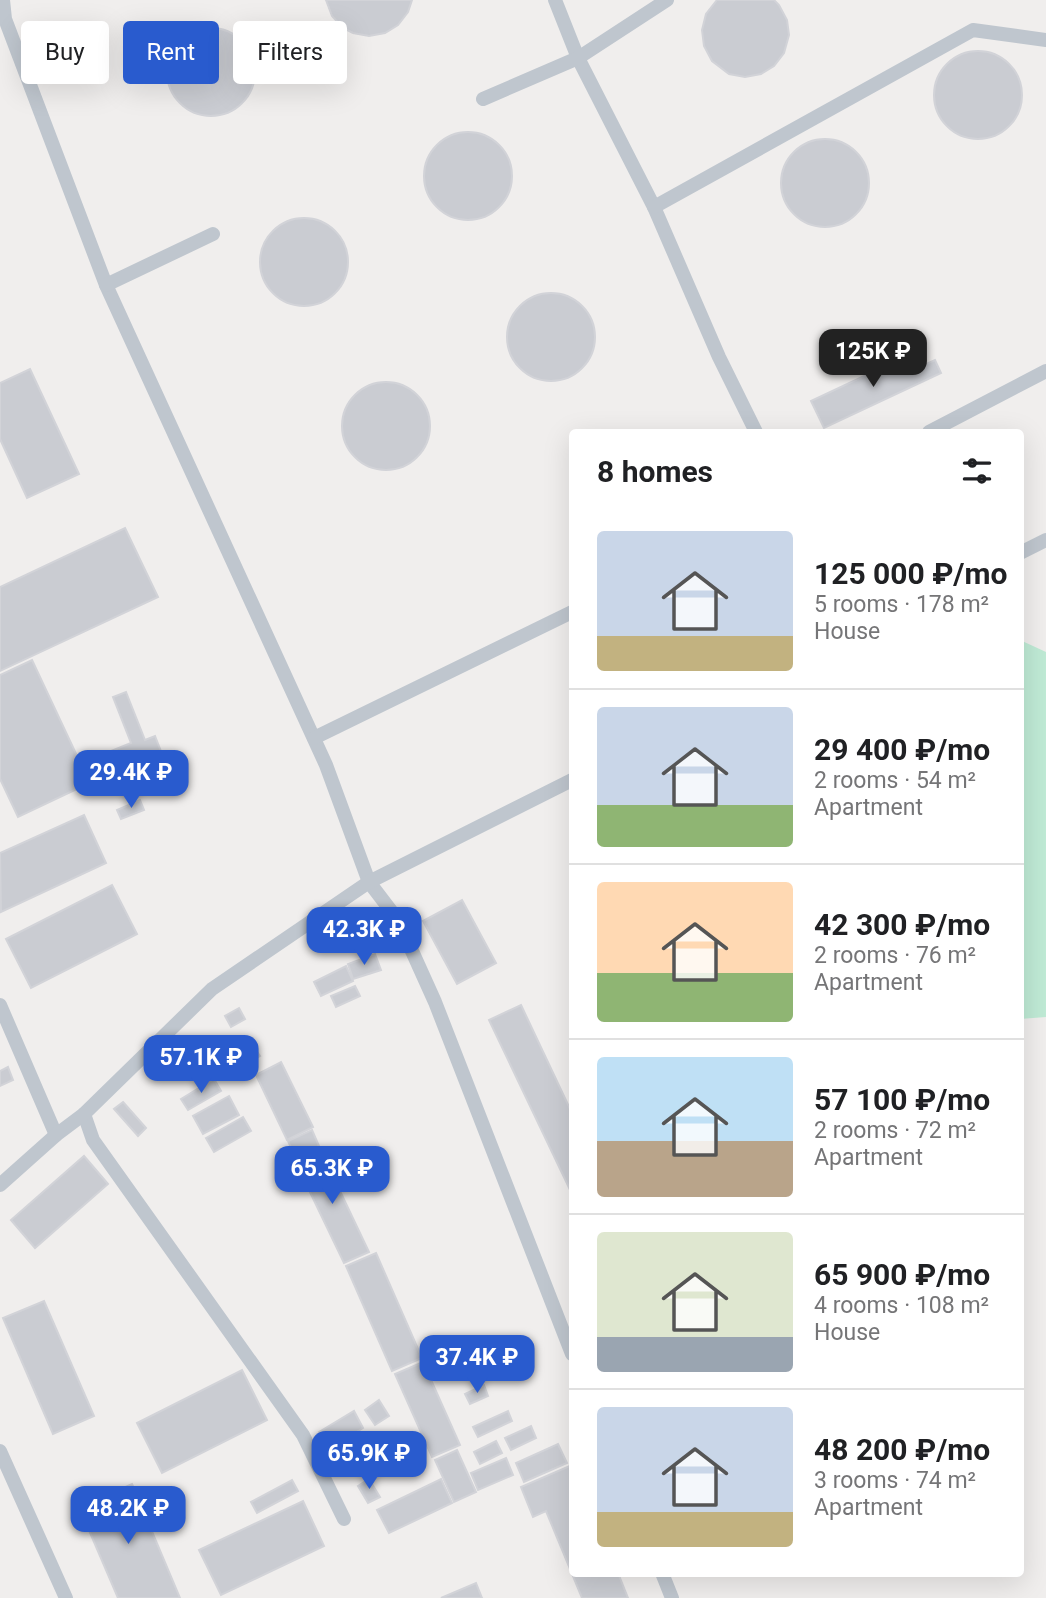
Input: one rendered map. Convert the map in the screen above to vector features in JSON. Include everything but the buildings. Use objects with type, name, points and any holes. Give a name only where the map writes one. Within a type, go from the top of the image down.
[{"type":"lane","points":[[4,0],[5,19],[106,285],[314,738],[369,882],[398,920],[435,1002],[569,1346]]},
{"type":"lane","points":[[555,0],[578,58],[654,207],[719,357],[755,429]]},
{"type":"lane","points":[[483,99],[578,58],[667,0]]},
{"type":"lane","points":[[654,207],[973,30],[1046,40]]},
{"type":"lane","points":[[106,285],[213,234]]},
{"type":"lane","points":[[935,429],[1046,370]]},
{"type":"lane","points":[[1024,551],[1046,540]]},
{"type":"lane","points":[[314,738],[569,613]]},
{"type":"lane","points":[[0,1185],[84,1114],[212,989],[369,882],[569,781]]},
{"type":"lane","points":[[0,1005],[57,1135]]},
{"type":"lane","points":[[84,1114],[93,1140],[303,1435],[344,1518]]},
{"type":"lane","points":[[0,1451],[66,1598]]},
{"type":"lane","points":[[664,1577],[672,1598]]},
{"type":"green space","points":[[1024,642],[1046,652],[1046,1017],[1024,1019]]}]
